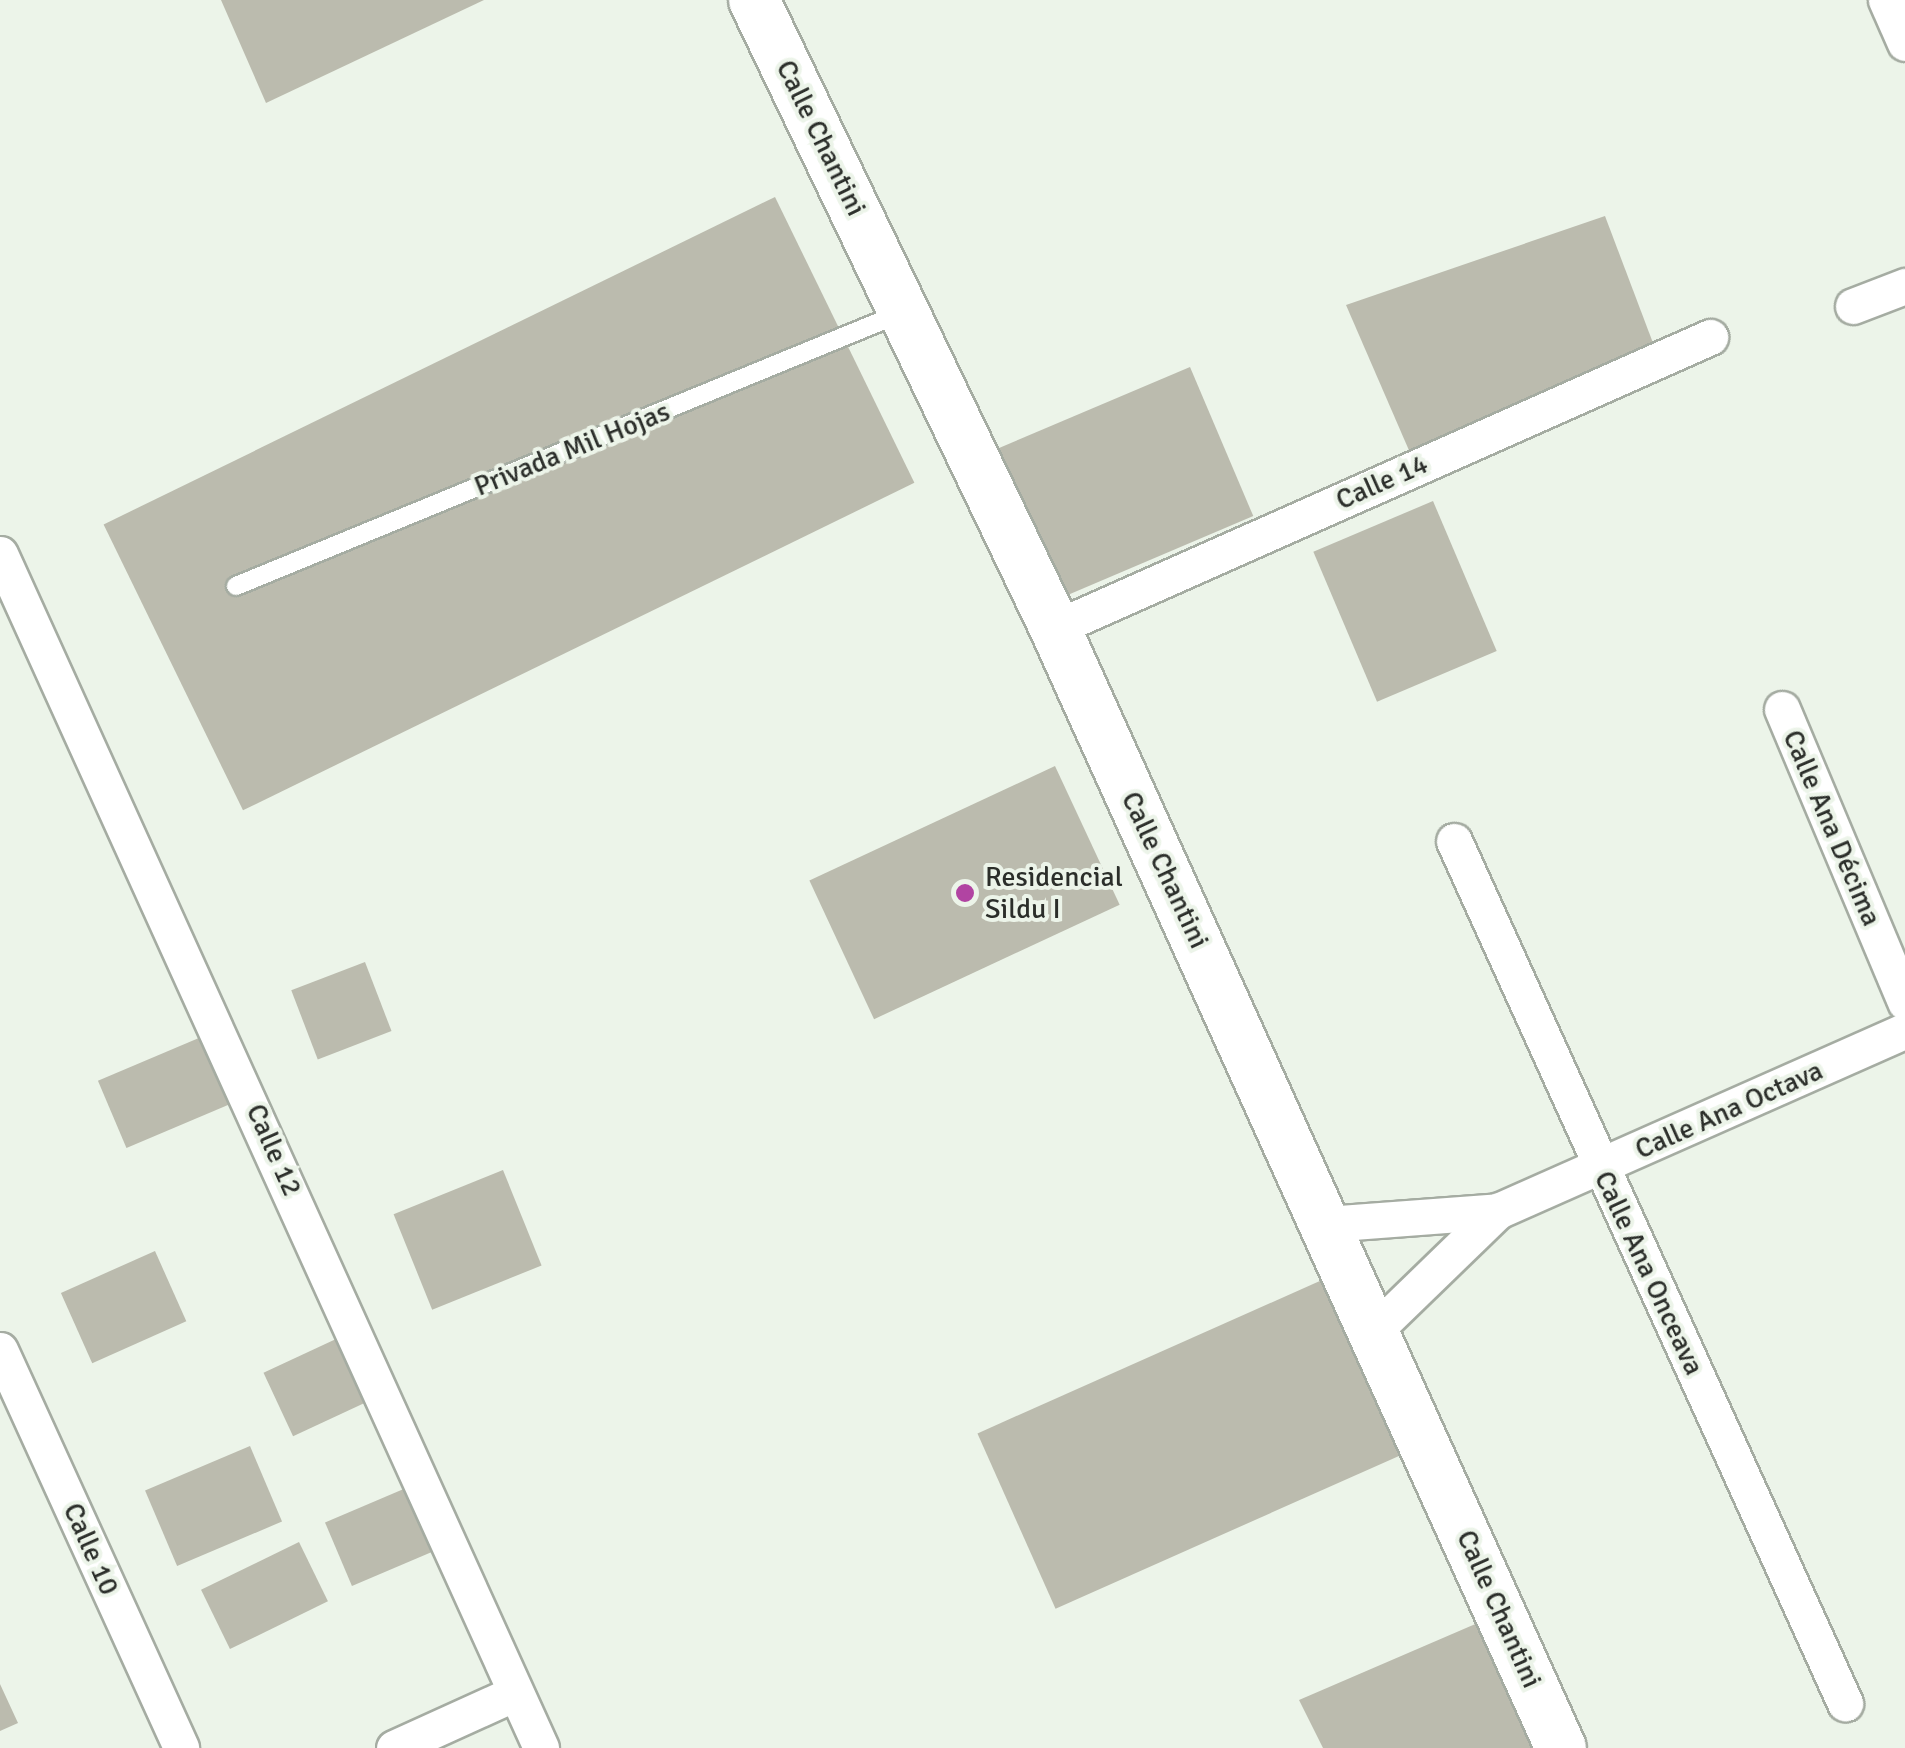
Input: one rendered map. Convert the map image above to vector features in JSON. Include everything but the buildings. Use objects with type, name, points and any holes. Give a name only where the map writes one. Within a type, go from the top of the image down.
[{"type":"street","name":"Calle Chantini","points":[[754,0],[906,311],[1054,628],[1561,1748]]},
{"type":"street","points":[[1886,0],[1905,43]]},
{"type":"street","points":[[1853,306],[1905,286]]},
{"type":"street","name":"Calle 14","points":[[1054,628],[1710,337]]},
{"type":"street","name":"Calle 12","points":[[0,554],[541,1748]]},
{"type":"street","name":"Calle Ana Décima","points":[[1782,709],[1905,1002]]},
{"type":"street","name":"Calle Ana Onceava","points":[[1454,841],[1845,1703]]},
{"type":"street","name":"Calle Ana Octava","points":[[1327,1224],[1498,1212],[1905,1031]]},
{"type":"street","name":"Calle Ana Octava","points":[[1374,1331],[1498,1212]]},
{"type":"street","name":"Calle 10","points":[[0,1350],[181,1748]]},
{"type":"street","points":[[394,1748],[514,1693]]},
{"type":"lane","name":"Privada Mil Hojas","points":[[236,586],[906,311]]},
{"type":"place","name":"Residencial Sildu I","points":[[965,893]]}]
